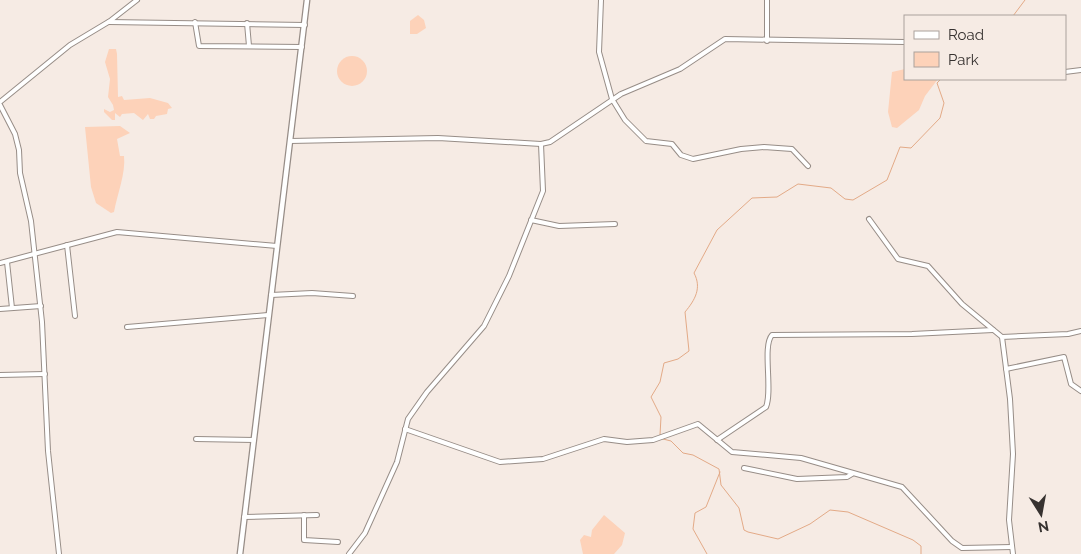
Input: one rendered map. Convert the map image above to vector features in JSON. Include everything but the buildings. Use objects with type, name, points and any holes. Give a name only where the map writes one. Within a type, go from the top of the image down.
[{"type":"street","points":[[59,554],[48,450],[40,306],[31,221],[20,173],[19,150],[15,134],[0,103],[70,45],[108,22],[137,0]]},
{"type":"street","points":[[240,554],[307,0]]},
{"type":"street","points":[[601,0],[599,52],[612,100],[625,120],[646,141],[672,144],[681,155],[693,158],[741,149],[792,149],[808,166]]},
{"type":"street","points":[[767,0],[767,41]]},
{"type":"street","points":[[108,22],[305,24]]},
{"type":"street","points":[[195,22],[198,46],[302,47]]},
{"type":"street","points":[[247,23],[249,46]]},
{"type":"street","points":[[290,141],[438,138],[541,144],[550,142],[612,100],[680,69],[725,40],[904,42]]},
{"type":"street","points":[[1066,72],[1081,70]]},
{"type":"street","points":[[349,554],[368,526],[397,462],[408,419],[427,392],[468,347],[484,326],[508,276],[542,192],[541,144]]},
{"type":"street","points":[[869,219],[898,259],[928,266],[962,304],[1002,336],[1068,334],[1081,331]]},
{"type":"street","points":[[531,220],[559,226],[615,224]]},
{"type":"street","points":[[0,264],[117,232],[277,246]]},
{"type":"street","points":[[67,245],[75,316]]},
{"type":"street","points":[[7,262],[12,308]]},
{"type":"street","points":[[271,295],[312,293],[353,296]]},
{"type":"street","points":[[0,309],[40,306]]},
{"type":"street","points":[[127,327],[268,316]]},
{"type":"street","points":[[717,440],[766,407],[770,380],[768,342],[772,336],[993,330]]},
{"type":"street","points":[[1002,336],[1010,399],[1012,434],[1010,520],[1013,554]]},
{"type":"street","points":[[1006,369],[1064,357],[1070,384],[1081,391]]},
{"type":"street","points":[[0,375],[45,374]]},
{"type":"street","points":[[405,429],[500,462],[543,459],[604,439],[639,442],[660,438],[698,424],[732,452],[801,458],[905,488],[952,541],[962,548],[1012,547]]},
{"type":"street","points":[[196,438],[254,440]]},
{"type":"street","points":[[744,468],[797,479],[847,477],[852,474]]},
{"type":"street","points":[[244,517],[317,515]]},
{"type":"street","points":[[304,516],[304,540],[338,542]]},
{"type":"green space","points":[[418,15],[424,20],[426,28],[417,34],[410,34],[410,21]]},
{"type":"green space","points":[[109,49],[116,49],[117,54],[118,97],[122,96],[124,100],[150,98],[168,103],[172,108],[168,109],[167,114],[150,119],[148,114],[143,120],[134,113],[122,114],[120,117],[115,113],[115,120],[112,120],[104,112],[104,109],[110,112],[114,110],[108,97],[110,79],[105,62]]},
{"type":"green space","points":[[352,56],[363,60],[367,71],[363,82],[352,86],[341,82],[337,71],[341,60]]},
{"type":"green space","points":[[904,69],[904,80],[937,80],[925,96],[919,110],[897,128],[892,127],[888,112],[892,72]]},
{"type":"green space","points":[[120,126],[130,133],[117,139],[120,156],[124,156],[123,177],[114,212],[111,213],[96,203],[91,187],[85,127]]},
{"type":"green space","points":[[604,515],[625,533],[622,545],[614,554],[583,554],[580,540],[584,535],[591,537],[592,530]]},
{"type":"waterway","points":[[1014,15],[1025,0]]},
{"type":"waterway","points":[[660,435],[661,417],[651,397],[660,382],[664,363],[678,359],[689,351],[685,312],[696,294],[697,284],[694,273],[717,230],[752,198],[777,197],[798,184],[831,188],[845,199],[853,200],[887,180],[900,147],[911,148],[940,118],[944,103],[937,83],[940,80]]},
{"type":"waterway","points":[[663,439],[671,441],[683,453],[693,455],[719,469],[721,485],[739,508],[744,530],[748,532],[778,539],[810,524],[830,510],[848,512],[913,540],[921,546],[921,554]]},
{"type":"waterway","points":[[707,554],[693,529],[695,513],[706,507],[720,472]]}]
